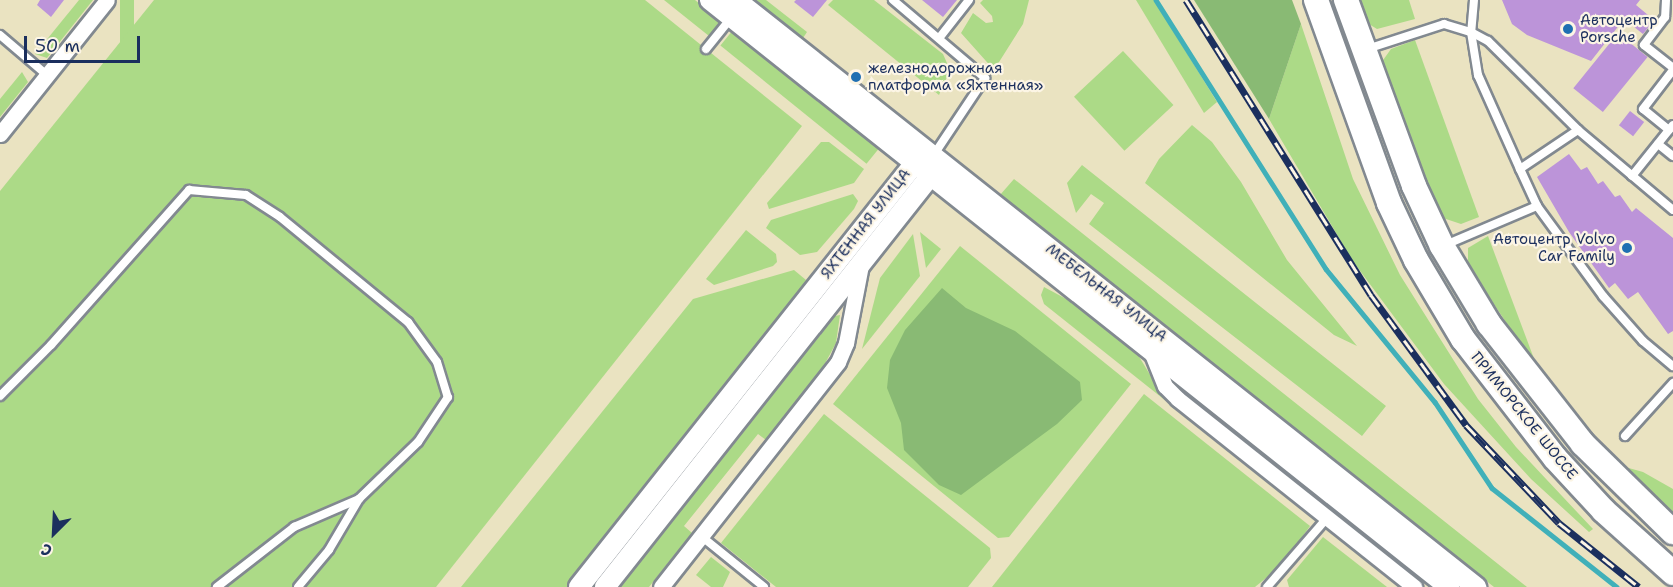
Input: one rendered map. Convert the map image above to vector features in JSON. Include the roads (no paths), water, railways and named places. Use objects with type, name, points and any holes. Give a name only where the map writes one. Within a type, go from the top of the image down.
[{"type":"main road","name":"ПРИМОРСКОЕ ШОССЕ","points":[[1316,0],[1389,203],[1416,260],[1463,339],[1555,458],[1604,511],[1673,573]]},
{"type":"main road","name":"ПРИМОРСКОЕ ШОССЕ","points":[[1346,0],[1396,141],[1442,246],[1489,324],[1532,383],[1583,444],[1673,532]]},
{"type":"street","points":[[0,134],[107,0]]},
{"type":"street","name":"МЕБЕЛЬНАЯ УЛИЦА","points":[[710,0],[734,9],[1150,349],[1449,587]]},
{"type":"street","name":"МЕБЕЛЬНАЯ УЛИЦА","points":[[926,164],[1476,587]]},
{"type":"street","name":"ЯХТЕННАЯ УЛИЦА","points":[[605,587],[861,265],[926,164]]},
{"type":"street","name":"ЯХТЕННАЯ УЛИЦА","points":[[579,587],[926,164]]},
{"type":"street","points":[[661,587],[838,362],[846,343],[861,265]]},
{"type":"street","points":[[1150,349],[1165,386],[1178,399],[1414,587]]},
{"type":"lane","points":[[893,0],[940,37],[985,78],[926,164]]},
{"type":"lane","points":[[940,37],[969,0]]},
{"type":"lane","points":[[1474,0],[1472,32],[1484,96],[1538,206],[1603,296],[1643,341],[1673,366]]},
{"type":"lane","points":[[1632,176],[1671,128],[1643,109],[1673,69],[1644,45],[1665,17],[1666,0]]},
{"type":"lane","points":[[706,49],[734,9]]},
{"type":"lane","points":[[1363,50],[1444,24],[1472,32],[1488,41],[1578,130],[1673,210]]},
{"type":"lane","points":[[0,35],[47,75]]},
{"type":"lane","points":[[1520,169],[1578,130]]},
{"type":"lane","points":[[1658,144],[1673,156]]},
{"type":"lane","points":[[0,396],[51,345],[189,190],[246,195],[280,217],[408,322],[437,362],[448,397],[417,442],[359,499],[329,550],[298,587]]},
{"type":"lane","points":[[1442,246],[1538,206]]},
{"type":"lane","points":[[1625,436],[1673,383]]},
{"type":"lane","points":[[217,587],[294,527],[359,499]]},
{"type":"lane","points":[[1267,587],[1276,580],[1328,518]]},
{"type":"lane","points":[[701,536],[764,587]]},
{"type":"lane","points":[[1276,580],[1284,587]]},
{"type":"waterway","points":[[1156,0],[1326,269],[1435,402],[1492,488],[1617,587]]},
{"type":"railway","points":[[1186,0],[1371,295],[1466,425],[1559,523],[1639,587]]},
{"type":"place","name":"Автоцентр Porsche","points":[[1568,29]]},
{"type":"place","name":"железнодорожная платформа «Яхтенная»","points":[[856,77]]},
{"type":"place","name":"Автоцентр Volvo Car Family","points":[[1627,248]]}]
